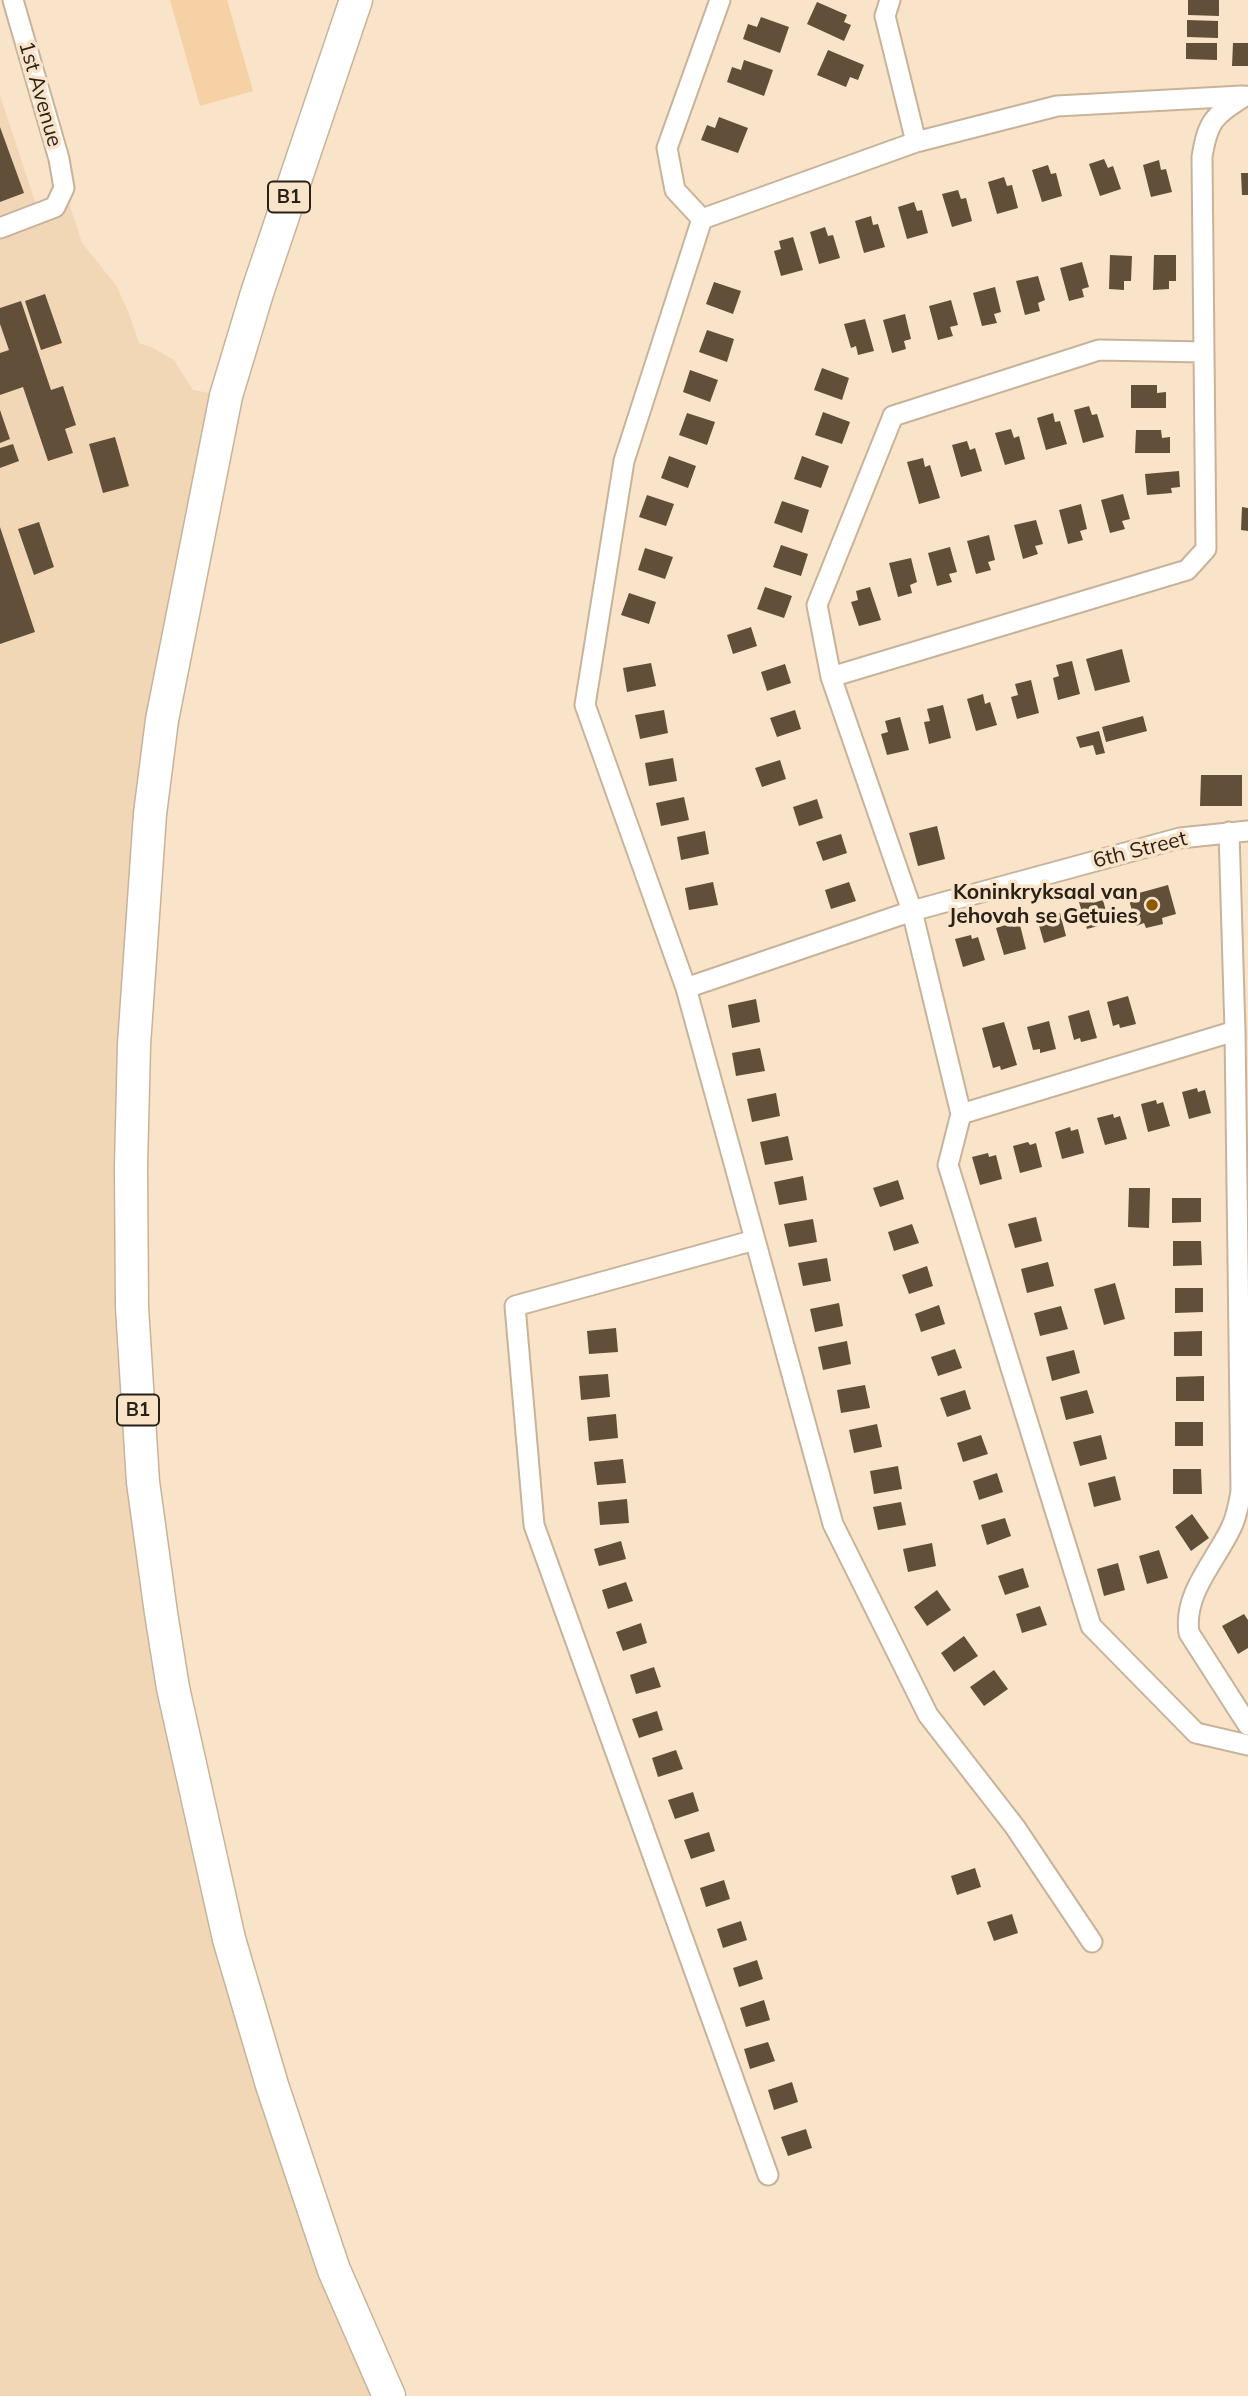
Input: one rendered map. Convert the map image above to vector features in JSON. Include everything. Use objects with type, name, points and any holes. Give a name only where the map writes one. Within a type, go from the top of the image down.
[{"type":"highway","name":"B1","points":[[356,0],[257,293],[226,396],[162,720],[150,814],[134,1045],[132,1307],[143,1482],[161,1613],[173,1688],[229,1939],[272,2085],[334,2270],[389,2396]]},
{"type":"street","name":"1st Avenue","points":[[0,228],[55,207],[64,188],[59,159],[13,0]]},
{"type":"street","points":[[702,219],[675,190],[667,148],[720,0]]},
{"type":"street","points":[[890,0],[885,16],[916,142]]},
{"type":"street","points":[[702,219],[916,142],[1058,106],[1246,96]]},
{"type":"street","points":[[831,677],[1187,570],[1206,549],[1202,157],[1206,131],[1219,113],[1246,96]]},
{"type":"street","points":[[702,219],[624,461],[585,705],[686,988],[833,1524],[928,1716],[1015,1827],[1092,1942]]},
{"type":"street","points":[[1204,352],[1099,350],[893,416],[817,605],[831,677],[912,911],[961,1114],[948,1166],[1091,1626],[1196,1733],[1248,1745]]},
{"type":"street","points":[[1238,832],[1235,1031],[1241,1491],[1238,1511],[1231,1528],[1189,1605],[1187,1619],[1189,1633],[1248,1725]]},
{"type":"street","name":"6th Street","points":[[686,988],[912,911],[1180,838],[1238,832]]},
{"type":"street","points":[[961,1114],[1235,1031]]},
{"type":"street","points":[[755,1240],[515,1306],[534,1525],[768,2175]]},
{"type":"shaded area","points":[[170,0],[227,0],[253,91],[200,106]]},
{"type":"shaded area","points":[[0,95],[39,214],[64,188],[82,243],[116,285],[139,343],[174,360],[193,390],[226,396],[150,814],[143,1482],[229,1939],[389,2396],[0,2396]]},
{"type":"building","points":[[1188,0],[1219,0],[1219,16],[1188,15]]},
{"type":"building","points":[[817,2],[847,15],[844,22],[851,25],[844,41],[807,24]]},
{"type":"building","points":[[761,17],[789,27],[780,53],[743,39],[748,24],[757,27]]},
{"type":"building","points":[[1187,20],[1218,21],[1218,38],[1187,37]]},
{"type":"building","points":[[1186,43],[1217,43],[1217,60],[1186,59]]},
{"type":"building","points":[[1233,43],[1248,43],[1248,66],[1232,66]]},
{"type":"building","points":[[828,50],[864,65],[858,80],[850,77],[846,87],[817,75]]},
{"type":"building","points":[[744,60],[773,70],[764,96],[727,82],[732,67],[741,70]]},
{"type":"building","points":[[719,117],[748,128],[738,153],[701,140],[707,125],[715,128]]},
{"type":"building","points":[[0,127],[24,193],[0,202]]},
{"type":"building","points":[[1104,159],[1108,168],[1113,166],[1121,189],[1100,196],[1089,164]]},
{"type":"building","points":[[1159,160],[1161,170],[1166,169],[1172,192],[1151,197],[1143,165]]},
{"type":"building","points":[[1048,165],[1051,174],[1056,173],[1062,196],[1042,202],[1032,170]]},
{"type":"building","points":[[1241,173],[1248,173],[1248,195],[1242,195]]},
{"type":"building","points":[[1004,177],[1007,186],[1012,185],[1018,208],[997,214],[988,182]]},
{"type":"building","points":[[958,190],[961,199],[966,198],[972,221],[952,227],[942,194]]},
{"type":"building","points":[[914,202],[917,211],[922,210],[928,233],[907,239],[898,207]]},
{"type":"building","points":[[871,216],[873,225],[878,224],[885,247],[864,253],[855,221]]},
{"type":"building","points":[[825,227],[828,236],[833,235],[840,258],[819,264],[810,232]]},
{"type":"building","points":[[793,237],[803,270],[781,276],[774,251],[781,249],[779,241]]},
{"type":"building","points":[[1110,255],[1132,256],[1131,281],[1124,281],[1124,290],[1109,289]]},
{"type":"building","points":[[1154,255],[1176,255],[1176,281],[1169,281],[1169,289],[1153,290]]},
{"type":"building","points":[[1082,262],[1089,287],[1082,289],[1084,297],[1069,301],[1060,268]]},
{"type":"building","points":[[1038,276],[1045,300],[1038,303],[1040,311],[1025,315],[1016,281]]},
{"type":"building","points":[[714,282],[741,291],[733,314],[706,304]]},
{"type":"building","points":[[995,287],[1001,312],[994,314],[997,323],[982,326],[973,293]]},
{"type":"building","points":[[45,294],[62,343],[41,350],[25,301]]},
{"type":"building","points":[[951,300],[958,325],[950,327],[953,336],[938,340],[929,306]]},
{"type":"building","points":[[21,301],[51,390],[63,386],[76,425],[65,429],[73,453],[48,461],[23,387],[0,395],[0,353],[9,350],[0,324],[0,308]]},
{"type":"building","points":[[905,314],[911,339],[904,341],[906,349],[892,353],[883,320]]},
{"type":"building","points":[[865,319],[874,351],[858,355],[856,346],[851,348],[844,324]]},
{"type":"building","points":[[707,330],[734,339],[727,362],[699,352]]},
{"type":"building","points":[[822,368],[849,378],[842,400],[814,390]]},
{"type":"building","points":[[690,370],[718,380],[710,402],[683,392]]},
{"type":"building","points":[[1131,385],[1157,385],[1157,393],[1166,392],[1166,408],[1131,408]]},
{"type":"building","points":[[1089,406],[1092,415],[1097,414],[1104,437],[1083,443],[1074,410]]},
{"type":"building","points":[[0,410],[10,439],[0,443]]},
{"type":"building","points":[[823,412],[850,422],[842,444],[815,435]]},
{"type":"building","points":[[687,413],[715,422],[707,445],[679,435]]},
{"type":"building","points":[[1053,413],[1055,422],[1060,421],[1067,444],[1046,450],[1037,418]]},
{"type":"building","points":[[1011,429],[1014,438],[1019,436],[1025,459],[1005,465],[995,433]]},
{"type":"building","points":[[1136,430],[1161,430],[1162,438],[1170,437],[1170,453],[1135,453]]},
{"type":"building","points":[[115,437],[129,486],[103,493],[89,444]]},
{"type":"building","points":[[967,441],[970,450],[975,448],[982,471],[961,477],[952,445]]},
{"type":"building","points":[[13,444],[19,461],[0,468],[0,448]]},
{"type":"building","points":[[669,456],[696,466],[688,488],[661,478]]},
{"type":"building","points":[[802,456],[829,466],[821,488],[794,479]]},
{"type":"building","points":[[923,458],[925,467],[930,465],[940,498],[919,504],[907,462]]},
{"type":"building","points":[[1179,471],[1180,487],[1171,488],[1172,493],[1147,495],[1145,474]]},
{"type":"building","points":[[1123,494],[1130,519],[1122,521],[1125,529],[1110,533],[1101,500]]},
{"type":"building","points":[[647,495],[674,504],[666,526],[639,517]]},
{"type":"building","points":[[782,501],[809,510],[802,533],[774,523]]},
{"type":"building","points":[[1081,504],[1087,529],[1080,531],[1083,540],[1068,544],[1059,510]]},
{"type":"building","points":[[1242,507],[1248,508],[1248,531],[1241,530]]},
{"type":"building","points":[[1036,520],[1043,544],[1035,546],[1038,554],[1023,559],[1014,525]]},
{"type":"building","points":[[39,522],[54,567],[34,575],[18,529]]},
{"type":"building","points":[[0,527],[35,632],[0,644]]},
{"type":"building","points":[[989,535],[995,560],[988,562],[991,570],[976,574],[967,541]]},
{"type":"building","points":[[781,545],[808,554],[801,576],[773,567]]},
{"type":"building","points":[[950,547],[957,572],[949,574],[952,582],[937,586],[928,553]]},
{"type":"building","points":[[645,548],[673,557],[665,579],[638,570]]},
{"type":"building","points":[[911,558],[917,582],[910,585],[912,593],[898,597],[889,563]]},
{"type":"building","points":[[765,587],[792,596],[784,618],[757,609]]},
{"type":"building","points":[[870,587],[881,620],[859,626],[851,602],[858,600],[856,591]]},
{"type":"building","points":[[629,593],[656,602],[649,624],[621,615]]},
{"type":"building","points":[[751,627],[757,646],[733,654],[727,635]]},
{"type":"building","points":[[1122,649],[1130,682],[1095,691],[1086,659]]},
{"type":"building","points":[[1072,661],[1080,694],[1058,700],[1053,678],[1059,676],[1056,665]]},
{"type":"building","points":[[651,663],[656,686],[627,692],[623,668]]},
{"type":"building","points":[[785,664],[791,683],[767,691],[761,672]]},
{"type":"building","points":[[1031,680],[1039,713],[1017,719],[1011,697],[1018,695],[1015,684]]},
{"type":"building","points":[[983,694],[985,704],[990,702],[997,725],[976,731],[967,699]]},
{"type":"building","points":[[943,705],[951,738],[929,744],[924,722],[930,721],[927,709]]},
{"type":"building","points":[[664,710],[668,733],[640,739],[635,715]]},
{"type":"building","points":[[795,710],[801,729],[777,737],[770,718]]},
{"type":"building","points":[[1143,716],[1147,731],[1106,742],[1102,727]]},
{"type":"building","points":[[900,717],[909,750],[887,755],[881,734],[888,732],[885,721]]},
{"type":"building","points":[[1099,731],[1105,753],[1096,755],[1093,745],[1080,748],[1076,737]]},
{"type":"building","points":[[673,758],[677,781],[649,786],[645,763]]},
{"type":"building","points":[[780,760],[786,779],[762,787],[755,768]]},
{"type":"building","points":[[1201,775],[1242,775],[1242,806],[1200,806]]},
{"type":"building","points":[[684,797],[689,820],[661,826],[656,803]]},
{"type":"building","points":[[817,799],[823,818],[799,826],[793,807]]},
{"type":"building","points":[[937,826],[945,859],[918,866],[909,833]]},
{"type":"building","points":[[705,831],[709,854],[681,860],[677,837]]},
{"type":"building","points":[[841,834],[847,853],[823,861],[816,842]]},
{"type":"building","points":[[713,882],[718,905],[689,910],[685,888]]},
{"type":"building","points":[[849,882],[856,901],[831,909],[825,890]]},
{"type":"building","name":"Koninkryksaal van Jehovah se Getuies","points":[[1168,885],[1176,914],[1162,918],[1163,924],[1146,928],[1144,923],[1136,926],[1128,896]]},
{"type":"building","points":[[1095,898],[1096,902],[1103,900],[1109,923],[1087,929],[1079,902]]},
{"type":"building","points":[[1052,911],[1053,915],[1060,913],[1066,936],[1044,943],[1036,915]]},
{"type":"building","points":[[1012,923],[1013,927],[1020,925],[1026,949],[1004,955],[996,928]]},
{"type":"building","points":[[971,935],[972,939],[978,937],[985,960],[963,967],[955,939]]},
{"type":"building","points":[[1128,996],[1136,1024],[1120,1028],[1119,1024],[1113,1026],[1107,1002]]},
{"type":"building","points":[[756,999],[760,1022],[732,1028],[728,1005]]},
{"type":"building","points":[[1089,1010],[1097,1038],[1081,1042],[1080,1038],[1074,1040],[1068,1016]]},
{"type":"building","points":[[1049,1021],[1056,1049],[1040,1053],[1040,1049],[1033,1050],[1027,1027]]},
{"type":"building","points":[[1004,1022],[1017,1065],[1001,1070],[1000,1066],[993,1068],[982,1028]]},
{"type":"building","points":[[760,1048],[765,1071],[736,1076],[732,1053]]},
{"type":"building","points":[[1197,1088],[1198,1092],[1205,1090],[1211,1113],[1189,1119],[1182,1092]]},
{"type":"building","points":[[776,1093],[780,1116],[752,1122],[747,1099]]},
{"type":"building","points":[[1156,1100],[1157,1104],[1163,1102],[1170,1126],[1148,1132],[1141,1104]]},
{"type":"building","points":[[1113,1114],[1114,1118],[1120,1116],[1127,1139],[1105,1145],[1097,1118]]},
{"type":"building","points":[[1070,1127],[1071,1131],[1078,1129],[1084,1153],[1062,1159],[1055,1132]]},
{"type":"building","points":[[788,1136],[793,1160],[765,1165],[760,1142]]},
{"type":"building","points":[[1028,1142],[1030,1145],[1036,1143],[1042,1167],[1020,1173],[1013,1146]]},
{"type":"building","points":[[988,1153],[989,1157],[996,1155],[1002,1179],[980,1185],[972,1157]]},
{"type":"building","points":[[803,1176],[807,1200],[779,1205],[774,1182]]},
{"type":"building","points":[[898,1180],[904,1199],[880,1207],[873,1188]]},
{"type":"building","points":[[1129,1188],[1150,1188],[1149,1228],[1128,1227]]},
{"type":"building","points":[[1172,1198],[1201,1198],[1201,1222],[1172,1223]]},
{"type":"building","points":[[1036,1217],[1042,1241],[1015,1248],[1008,1224]]},
{"type":"building","points":[[813,1219],[817,1242],[789,1247],[784,1224]]},
{"type":"building","points":[[912,1224],[919,1243],[894,1251],[888,1232]]},
{"type":"building","points":[[1173,1241],[1201,1241],[1202,1265],[1173,1266]]},
{"type":"building","points":[[827,1258],[831,1281],[803,1286],[798,1263]]},
{"type":"building","points":[[1048,1262],[1054,1286],[1027,1293],[1021,1269]]},
{"type":"building","points":[[927,1266],[933,1286],[909,1294],[902,1275]]},
{"type":"building","points":[[1115,1283],[1125,1319],[1104,1325],[1094,1289]]},
{"type":"building","points":[[1175,1288],[1203,1288],[1203,1312],[1175,1313]]},
{"type":"building","points":[[839,1303],[843,1326],[815,1332],[810,1309]]},
{"type":"building","points":[[939,1305],[945,1324],[921,1332],[915,1314]]},
{"type":"building","points":[[1061,1306],[1068,1329],[1040,1336],[1034,1313]]},
{"type":"building","points":[[616,1328],[618,1352],[589,1354],[587,1331]]},
{"type":"building","points":[[1202,1331],[1202,1356],[1174,1356],[1174,1332]]},
{"type":"building","points":[[847,1341],[851,1364],[823,1370],[818,1347]]},
{"type":"building","points":[[955,1349],[962,1368],[938,1376],[931,1357]]},
{"type":"building","points":[[1074,1350],[1080,1373],[1052,1381],[1046,1357]]},
{"type":"building","points":[[608,1374],[610,1397],[581,1400],[579,1376]]},
{"type":"building","points":[[1204,1376],[1204,1401],[1176,1401],[1176,1377]]},
{"type":"building","points":[[865,1385],[870,1408],[841,1413],[837,1390]]},
{"type":"building","points":[[965,1390],[971,1409],[947,1417],[940,1398]]},
{"type":"building","points":[[1087,1390],[1094,1413],[1066,1420],[1060,1397]]},
{"type":"building","points":[[616,1414],[618,1438],[589,1441],[587,1417]]},
{"type":"building","points":[[1175,1422],[1203,1422],[1203,1446],[1175,1446]]},
{"type":"building","points":[[877,1424],[882,1447],[854,1453],[849,1430]]},
{"type":"building","points":[[981,1435],[988,1454],[963,1462],[957,1443]]},
{"type":"building","points":[[1101,1435],[1107,1459],[1080,1466],[1073,1442]]},
{"type":"building","points":[[623,1459],[626,1483],[597,1485],[594,1462]]},
{"type":"building","points":[[898,1466],[902,1489],[874,1494],[870,1471]]},
{"type":"building","points":[[1173,1469],[1201,1469],[1202,1494],[1173,1494]]},
{"type":"building","points":[[997,1473],[1003,1492],[979,1500],[973,1481]]},
{"type":"building","points":[[1115,1476],[1121,1500],[1094,1507],[1088,1483]]},
{"type":"building","points":[[627,1499],[629,1523],[600,1525],[598,1502]]},
{"type":"building","points":[[901,1502],[906,1525],[878,1530],[873,1507]]},
{"type":"building","points":[[1192,1514],[1209,1538],[1191,1551],[1175,1527]]},
{"type":"building","points":[[1005,1518],[1011,1536],[987,1545],[981,1525]]},
{"type":"building","points":[[621,1541],[626,1559],[599,1566],[594,1549]]},
{"type":"building","points":[[932,1543],[936,1566],[908,1572],[903,1549]]},
{"type":"building","points":[[1159,1550],[1168,1578],[1147,1584],[1139,1556]]},
{"type":"building","points":[[1118,1563],[1125,1590],[1104,1596],[1097,1569]]},
{"type":"building","points":[[1023,1568],[1029,1587],[1005,1595],[998,1576]]},
{"type":"building","points":[[626,1582],[633,1601],[608,1609],[602,1590]]},
{"type":"building","points":[[937,1590],[951,1610],[927,1626],[914,1607]]},
{"type":"building","points":[[1040,1606],[1047,1625],[1022,1633],[1016,1614]]},
{"type":"building","points":[[1244,1614],[1248,1620],[1248,1648],[1238,1654],[1222,1626]]},
{"type":"building","points":[[641,1623],[647,1643],[623,1651],[616,1632]]},
{"type":"building","points":[[964,1636],[978,1656],[954,1672],[941,1653]]},
{"type":"building","points":[[654,1667],[661,1687],[636,1694],[630,1675]]},
{"type":"building","points":[[994,1670],[1008,1689],[984,1706],[970,1687]]},
{"type":"building","points":[[657,1711],[663,1730],[639,1738],[632,1719]]},
{"type":"building","points":[[676,1750],[683,1769],[658,1777],[652,1758]]},
{"type":"building","points":[[693,1792],[699,1811],[675,1819],[668,1800]]},
{"type":"building","points":[[709,1832],[715,1851],[691,1859],[684,1840]]},
{"type":"building","points":[[975,1868],[981,1887],[957,1895],[951,1876]]},
{"type":"building","points":[[724,1880],[730,1899],[706,1907],[700,1888]]},
{"type":"building","points":[[1012,1914],[1018,1933],[994,1941],[987,1922]]},
{"type":"building","points":[[741,1921],[747,1940],[723,1948],[717,1929]]},
{"type":"building","points":[[757,1960],[763,1979],[739,1987],[733,1968]]},
{"type":"building","points":[[764,2000],[770,2020],[746,2027],[740,2008]]},
{"type":"building","points":[[768,2042],[775,2061],[750,2069],[744,2049]]},
{"type":"building","points":[[792,2082],[798,2102],[774,2110],[768,2090]]},
{"type":"building","points":[[806,2129],[812,2148],[788,2156],[781,2137]]},
{"type":"place","name":"Koninkryksaal van Jehovah se Getuies","points":[[1152,905]]}]
